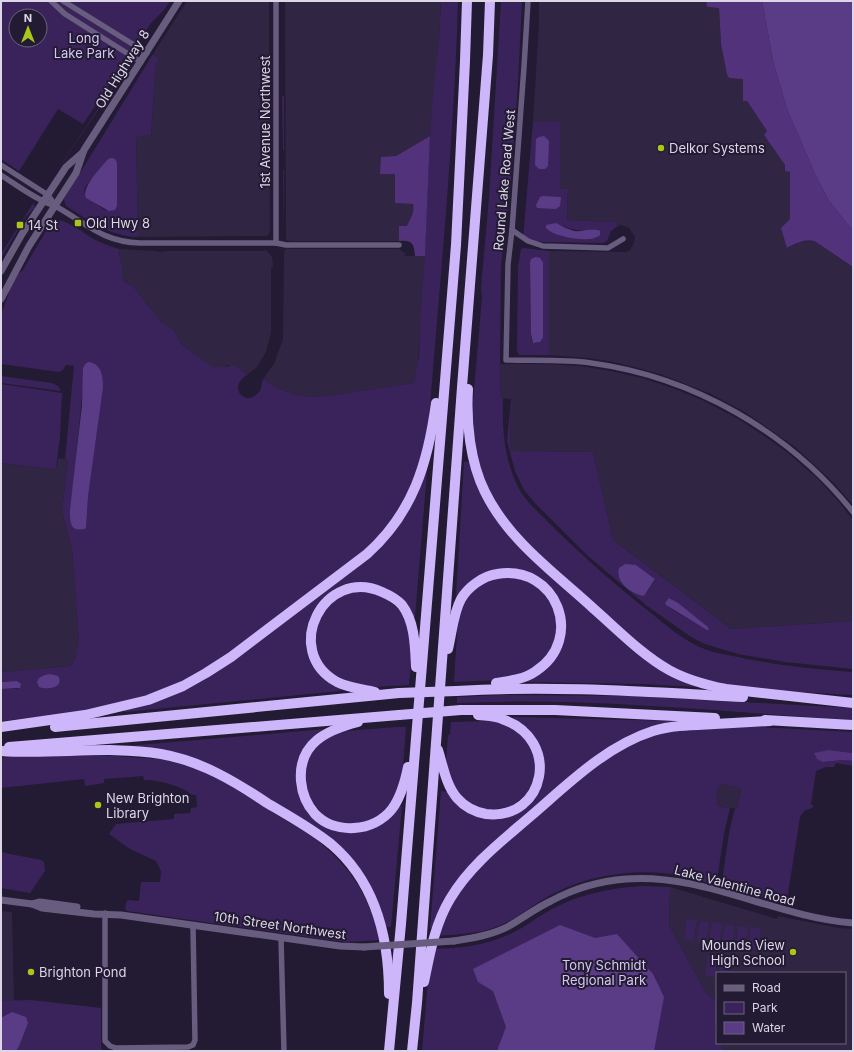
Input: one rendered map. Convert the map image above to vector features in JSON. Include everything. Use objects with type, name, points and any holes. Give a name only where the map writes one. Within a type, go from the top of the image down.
[{"type":"highway","points":[[388,1051],[401,924],[456,245],[467,1]]},
{"type":"highway","points":[[412,1051],[417,1003],[486,78],[490,1]]},
{"type":"highway","points":[[472,255],[471,356],[468,394],[470,440],[478,474],[485,492],[508,529],[532,553],[639,649],[656,662],[677,674],[699,683],[726,689],[853,703]]},
{"type":"highway","points":[[1,727],[85,715],[148,700],[183,686],[206,674],[231,657],[377,545],[406,507],[423,466],[436,408],[451,300]]},
{"type":"highway","points":[[441,672],[459,605],[464,595],[472,586],[488,576],[504,572],[523,574],[539,582],[552,595],[559,610],[561,628],[559,641],[555,651],[543,666],[531,674],[516,680],[472,690]]},
{"type":"highway","points":[[387,694],[349,686],[336,681],[325,673],[314,656],[311,640],[314,620],[328,600],[345,590],[357,587],[373,589],[388,595],[402,605],[413,633],[419,701]]},
{"type":"highway","points":[[1,731],[387,694],[514,688],[603,690],[853,703]]},
{"type":"highway","points":[[436,743],[450,788],[458,799],[471,809],[483,814],[504,813],[516,808],[531,796],[537,785],[541,768],[537,748],[530,737],[515,724],[503,719],[461,710]]},
{"type":"highway","points":[[1,747],[461,710],[555,710],[853,725]]},
{"type":"highway","points":[[379,716],[330,732],[316,741],[309,748],[303,759],[300,775],[301,787],[304,796],[316,814],[329,823],[348,828],[361,828],[379,821],[391,811],[403,787],[411,757],[417,724]]},
{"type":"highway","points":[[417,1003],[424,984],[432,943],[440,920],[449,901],[462,881],[498,844],[590,766],[626,742],[653,731],[684,725],[770,721]]},
{"type":"highway","points":[[1,751],[138,752],[160,754],[182,759],[211,770],[239,784],[330,844],[347,861],[363,883],[373,900],[381,924],[386,945],[389,984],[388,1051]]},
{"type":"street","points":[[51,1],[70,17],[141,62]]},
{"type":"street","points":[[63,1],[147,53]]},
{"type":"street","name":"Old Highway 8","points":[[1,271],[22,234],[66,167],[84,150],[179,1]]},
{"type":"street","name":"1st Avenue Northwest","points":[[276,1],[276,243]]},
{"type":"street","name":"Round Lake Road West","points":[[528,1],[512,230],[508,264],[506,360],[555,360],[591,363],[655,378],[718,402],[760,427],[795,452],[825,480],[853,512]]},
{"type":"street","points":[[70,17],[75,9]]},
{"type":"street","points":[[97,35],[103,26]]},
{"type":"street","name":"Old Highway 8","points":[[1,299],[29,246],[76,173],[84,150]]},
{"type":"street","points":[[1,165],[48,195],[55,206]]},
{"type":"street","points":[[1,175],[43,202],[55,206],[105,236],[124,242],[276,243],[286,245],[399,245]]},
{"type":"street","points":[[13,182],[18,176]]},
{"type":"street","points":[[512,230],[528,241],[543,246],[608,248],[623,239]]},
{"type":"street","name":"Lake Valentine Road","points":[[454,940],[475,937],[500,930],[552,900],[581,888],[616,880],[647,878],[682,882],[716,890],[794,914],[853,923]]},
{"type":"street","name":"10th Street Northwest","points":[[1,900],[32,904],[42,908],[105,914],[340,946],[364,947],[454,940]]},
{"type":"street","points":[[105,914],[105,1041],[110,1046],[116,1048],[188,1047],[193,1045],[195,1040],[193,926]]},
{"type":"street","points":[[281,938],[284,1051]]},
{"type":"shaded area","points":[[187,1],[269,1],[270,232],[267,236],[138,237],[136,136],[151,135],[155,74],[156,65],[159,59],[153,54]]},
{"type":"shaded area","points":[[285,1],[441,1],[430,136],[396,156],[381,158],[395,174],[414,207],[407,227],[399,226],[399,241],[286,240]]},
{"type":"shaded area","points":[[539,1],[706,1],[707,7],[719,8],[721,44],[727,75],[729,78],[743,78],[747,101],[767,131],[764,135],[790,172],[790,219],[787,223],[788,248],[799,242],[816,242],[853,267],[853,505],[833,482],[795,447],[745,412],[711,394],[663,375],[609,361],[549,355],[549,251],[624,252],[629,251],[632,247],[635,237],[629,228],[621,225],[618,226],[615,222],[567,220],[568,190],[560,189],[560,122],[533,122]]},
{"type":"shaded area","points":[[706,1],[762,1],[773,61],[787,109],[815,174],[829,201],[853,229],[853,267],[816,242],[805,241],[787,248],[781,228],[790,219],[790,172],[785,171],[785,165],[764,135],[767,131],[747,101],[743,101],[743,79],[729,78],[727,75],[721,44],[719,8],[707,7]]},
{"type":"shaded area","points":[[430,136],[425,256],[415,256],[412,243],[407,241],[399,241],[399,226],[407,226],[413,213],[413,204],[395,203],[395,174],[380,174],[381,157],[396,156]]},
{"type":"shaded area","points":[[119,249],[157,252],[267,251],[272,257],[273,266],[271,268],[271,333],[266,352],[257,367],[247,375],[243,371],[228,365],[219,368],[213,367],[182,345],[174,330],[161,322],[134,287],[128,284],[123,278],[121,273]]},
{"type":"shaded area","points":[[286,249],[399,249],[405,253],[405,256],[425,256],[418,365],[414,383],[311,397],[297,395],[279,389],[263,379],[274,364],[283,339],[284,253]]},
{"type":"shaded area","points":[[500,364],[580,366],[642,378],[702,400],[740,420],[788,453],[817,478],[853,520],[853,621],[731,629],[613,540],[593,452],[510,451],[511,399],[501,398]]},
{"type":"shaded area","points":[[58,458],[68,460],[62,512],[72,550],[79,649],[71,666],[1,672],[1,463],[53,469],[57,466]]},
{"type":"shaded area","points":[[829,750],[853,753],[853,761],[844,760],[823,762],[817,759],[814,753]]},
{"type":"shaded area","points":[[720,784],[741,787],[737,809],[717,806],[718,797],[716,797],[718,786]]},
{"type":"shaded area","points":[[670,887],[777,919],[778,916],[839,928],[853,929],[853,1051],[724,1051],[720,1044],[846,1044],[846,972],[716,972],[716,1001],[706,993],[669,925]]},
{"type":"shaded area","points":[[1,911],[12,912],[14,1001],[1,1001]]},
{"type":"green space","name":"Long Lake Park","points":[[1,1],[170,1],[164,10],[151,23],[83,124],[58,109],[19,171],[1,159]]},
{"type":"green space","points":[[441,1],[458,1],[450,163],[428,432],[421,465],[398,514],[368,549],[203,673],[138,700],[67,714],[1,721],[1,689],[18,689],[17,681],[1,682],[1,672],[71,666],[76,656],[79,641],[72,550],[62,512],[68,460],[65,459],[74,366],[66,365],[63,370],[59,372],[1,364],[1,314],[9,290],[18,274],[23,270],[51,220],[68,223],[104,244],[119,249],[124,280],[134,287],[161,322],[174,330],[182,345],[213,367],[234,366],[242,370],[247,375],[238,385],[240,394],[244,397],[254,397],[260,390],[263,379],[279,389],[297,395],[311,397],[414,383],[419,356],[432,105],[439,39]],"holes":[[[89,362],[99,416],[88,497],[86,528],[75,529],[71,524],[70,509],[85,364]]]},
{"type":"green space","points":[[501,1],[522,1],[510,193],[501,265],[500,371],[505,443],[513,476],[518,487],[531,504],[556,530],[602,573],[664,624],[685,639],[710,651],[763,662],[823,670],[853,672],[853,695],[746,689],[685,675],[650,655],[517,533],[492,500],[477,460],[472,413],[489,198]]},
{"type":"green space","points":[[153,54],[159,59],[156,65],[155,74],[151,135],[136,137],[138,237],[118,234],[100,227],[66,206],[64,199]],"holes":[[[108,159],[117,163],[117,206],[115,210],[105,210],[85,196],[84,190]]]},
{"type":"green space","points":[[129,62],[128,66],[46,187]]},
{"type":"green space","points":[[284,96],[284,150],[283,150],[282,97]]},
{"type":"green space","points":[[533,122],[560,122],[560,189],[568,189],[567,220],[615,222],[618,226],[611,231],[607,241],[603,243],[543,242],[523,239]],"holes":[[[556,223],[571,229],[595,229],[600,233],[597,238],[577,238]]]},
{"type":"green space","points":[[283,170],[284,170],[283,236]]},
{"type":"green space","points":[[34,204],[34,208],[25,218],[1,258],[1,254]]},
{"type":"green space","points":[[524,248],[549,251],[549,355],[519,355],[517,351],[518,267],[521,249]],"holes":[[[531,259],[542,260],[543,338],[537,343],[534,343],[532,342],[531,334],[530,262]]]},
{"type":"green space","points":[[1,376],[52,383],[58,386],[61,391],[1,383]]},
{"type":"green space","points":[[1,384],[62,393],[60,437],[56,468],[53,469],[1,463]]},
{"type":"green space","points":[[511,398],[510,451],[593,452],[613,540],[731,629],[853,621],[853,669],[785,662],[738,654],[705,644],[691,637],[647,606],[588,556],[535,503],[524,490],[515,471],[507,441]],"holes":[[[636,565],[655,580],[644,596],[631,591]],[[670,598],[708,627],[709,630],[676,612],[665,604]]]},
{"type":"green space","points":[[464,462],[472,462],[489,506],[637,651],[696,685],[696,687],[644,684],[524,682],[559,648],[556,597],[512,569],[460,595],[456,595]]},
{"type":"green space","points":[[424,472],[427,472],[415,617],[410,617],[381,588],[325,599],[309,650],[341,688],[340,691],[125,712],[125,710],[181,689],[369,555]]},
{"type":"green space","points":[[516,576],[542,589],[557,616],[556,638],[548,654],[531,671],[499,680],[454,682],[460,609],[470,593],[487,579]]},
{"type":"green space","points":[[358,591],[377,593],[397,607],[404,616],[408,626],[411,649],[409,685],[374,687],[345,682],[325,669],[316,652],[316,624],[336,597]]},
{"type":"green space","points":[[500,695],[631,696],[853,708],[853,720],[655,706],[556,702],[457,703],[457,697]]},
{"type":"green space","points":[[513,717],[673,722],[635,734],[486,850],[433,928],[430,928],[441,791],[448,792],[480,816],[524,805],[543,764],[513,720]]},
{"type":"green space","points":[[498,721],[521,732],[535,755],[534,780],[527,794],[511,806],[491,810],[471,805],[453,788],[446,763],[448,735],[450,735],[451,722]]},
{"type":"green space","points":[[740,726],[853,732],[853,753],[829,750],[823,762],[844,760],[853,761],[853,766],[836,763],[834,767],[826,767],[816,771],[811,804],[814,806],[804,811],[800,817],[787,900],[785,903],[721,886],[730,828],[735,809],[737,809],[741,788],[721,784],[720,787],[718,787],[716,797],[718,797],[717,806],[730,808],[724,834],[718,874],[713,884],[683,876],[652,872],[636,872],[604,876],[573,885],[552,894],[499,926],[473,933],[436,936],[445,913],[475,867],[605,756],[654,732]]},
{"type":"green space","points":[[406,727],[402,780],[392,802],[379,816],[364,823],[339,823],[324,816],[310,799],[304,781],[308,758],[320,742],[331,734],[346,731]]},
{"type":"green space","points":[[326,729],[303,753],[307,808],[357,831],[398,806],[402,806],[391,927],[384,927],[350,861],[223,773],[115,747]]},
{"type":"green space","points":[[17,756],[114,756],[158,759],[181,762],[208,772],[313,837],[327,848],[348,871],[364,895],[376,923],[381,940],[345,942],[127,911],[125,908],[128,900],[139,901],[141,882],[160,882],[161,871],[156,861],[130,849],[109,834],[116,824],[174,819],[174,814],[190,813],[191,808],[197,807],[196,795],[171,784],[153,780],[144,780],[143,776],[104,779],[104,783],[85,786],[84,779],[1,788],[1,758]]},
{"type":"green space","points":[[1,851],[44,862],[45,871],[30,893],[1,888]]},
{"type":"green space","name":"Tony Schmidt Regional Park","points":[[642,886],[670,887],[669,925],[706,993],[716,1001],[716,1044],[720,1044],[724,1051],[422,1051],[432,949],[481,944],[501,938],[515,932],[552,909],[573,899],[618,888]]},
{"type":"green space","points":[[687,919],[697,920],[693,941],[684,940]]},
{"type":"green space","points":[[700,921],[709,922],[706,943],[697,942]]},
{"type":"green space","points":[[712,922],[722,924],[719,945],[709,943]]},
{"type":"green space","points":[[725,924],[735,925],[732,946],[722,945]]},
{"type":"green space","points":[[738,926],[748,927],[745,948],[736,947]]},
{"type":"green space","points":[[751,927],[761,929],[758,950],[748,949]]},
{"type":"green space","points":[[708,955],[718,956],[715,977],[705,976]]},
{"type":"green space","points":[[721,956],[731,958],[729,972],[719,972]]},
{"type":"green space","points":[[31,1000],[101,1008],[101,1048],[104,1051],[1,1051],[1,1001]]},
{"type":"water","points":[[762,1],[853,1],[853,229],[829,201],[815,174],[787,109],[773,61]]},
{"type":"water","points":[[544,136],[549,141],[548,166],[545,169],[539,169],[535,165],[536,139]]},
{"type":"water","points":[[108,159],[115,159],[117,163],[117,206],[115,210],[109,211],[86,198],[85,194],[92,178]]},
{"type":"water","points":[[540,197],[561,197],[560,206],[556,209],[537,208],[536,205]]},
{"type":"water","points":[[556,223],[574,231],[597,230],[600,231],[600,235],[596,238],[589,239],[564,237],[546,228],[546,225]]},
{"type":"water","points":[[536,257],[540,258],[543,262],[543,338],[540,342],[533,343],[531,334],[530,262],[531,259]]},
{"type":"water","points":[[86,363],[93,363],[99,368],[103,387],[88,497],[86,528],[75,529],[71,525],[70,509],[82,405],[83,368]]},
{"type":"water","points":[[625,564],[636,565],[655,579],[644,596],[629,590],[619,578],[619,568]]},
{"type":"water","points":[[669,598],[678,603],[708,627],[709,630],[666,605],[665,603]]},
{"type":"water","points":[[50,674],[58,676],[60,680],[57,686],[50,688],[39,687],[37,682],[39,678]]},
{"type":"water","points":[[17,681],[21,684],[20,688],[1,689],[1,682]]},
{"type":"water","points":[[560,925],[595,938],[617,934],[653,974],[664,997],[654,1051],[498,1051],[506,1027],[493,991],[478,982],[473,969]]},
{"type":"water","points":[[12,1012],[26,1017],[28,1023],[16,1051],[1,1051],[1,1018]]},
{"type":"place","name":"Delkor Systems","points":[[661,148]]},
{"type":"place","name":"Old Hwy 8","points":[[78,223]]},
{"type":"place","name":"14 St","points":[[20,225]]},
{"type":"place","name":"New Brighton Library","points":[[98,805]]},
{"type":"place","name":"Mounds View High School","points":[[793,952]]},
{"type":"place","name":"Brighton Pond","points":[[31,972]]}]
